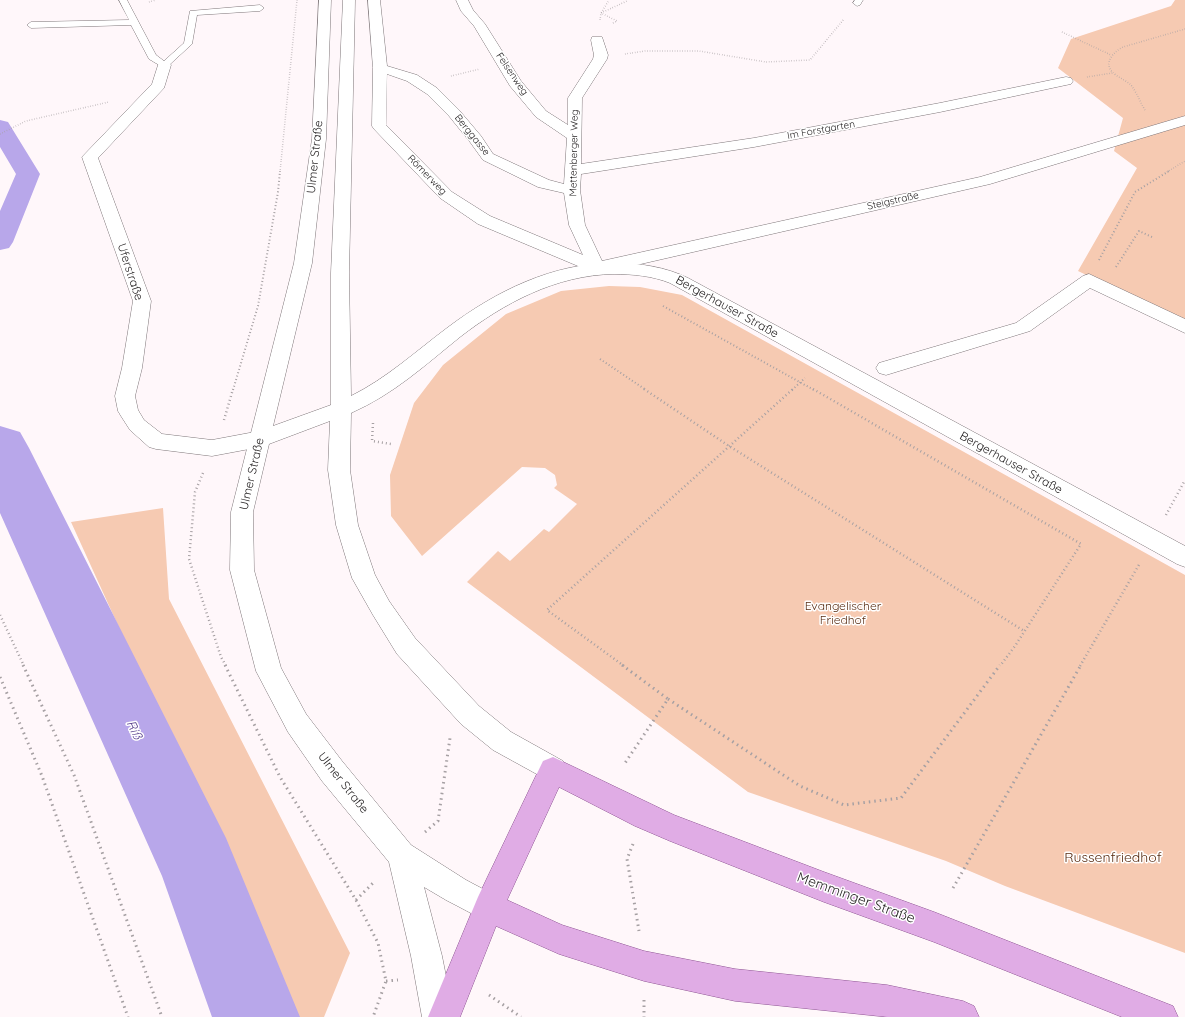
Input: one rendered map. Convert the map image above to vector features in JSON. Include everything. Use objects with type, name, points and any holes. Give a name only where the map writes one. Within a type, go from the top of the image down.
[{"type":"main road","name":"Memminger Straße","points":[[553,770],[645,816],[809,882],[934,927],[1162,1017]]},
{"type":"main road","points":[[444,1017],[488,907],[553,770]]},
{"type":"main road","points":[[488,907],[559,939],[644,966],[735,985],[887,1001],[963,1017]]},
{"type":"street","name":"Ulmer Straße","points":[[325,0],[319,139],[303,263],[242,512],[242,570],[269,671],[297,723],[332,771],[401,855],[456,890],[488,907]]},
{"type":"street","points":[[349,0],[340,273],[341,409],[339,470],[347,525],[364,578],[381,608],[406,646],[470,715],[502,741],[553,770]]},
{"type":"street","name":"Römerweg","points":[[374,0],[380,68],[379,126],[446,195],[484,220],[597,268]]},
{"type":"street","name":"Felsenweg","points":[[462,0],[467,11],[479,24],[515,82],[541,114],[575,136]]},
{"type":"street","name":"Mettenberger Weg","points":[[597,40],[601,55],[600,59],[575,98],[574,170],[572,190],[577,225],[597,268]]},
{"type":"street","name":"Uferstraße","points":[[164,65],[159,85],[90,156],[142,301],[132,368],[125,396],[128,411],[137,425],[156,441],[212,448],[260,439]]},
{"type":"street","name":"Berggasse","points":[[380,68],[412,78],[432,91],[454,113],[476,139],[488,157],[544,184],[572,190]]},
{"type":"street","name":"Im Forstgarten","points":[[574,170],[644,161],[971,103],[1066,81]]},
{"type":"street","name":"Steigstraße","points":[[597,268],[984,181],[1185,120]]},
{"type":"street","name":"Bergerhauser Straße","points":[[260,439],[341,409],[374,393],[415,365],[463,325],[488,308],[516,293],[550,279],[597,268],[620,268],[671,277],[1185,557]]},
{"type":"street","points":[[886,368],[1023,327],[1088,280],[1185,327]]},
{"type":"street","points":[[401,855],[425,944],[438,1017]]},
{"type":"lane","points":[[123,0],[152,57],[164,65],[188,44],[193,13],[260,8]]},
{"type":"lane","points":[[31,25],[134,22]]},
{"type":"path","points":[[297,0],[278,192],[258,306],[224,420],[195,492],[189,559],[221,657],[273,763],[280,777],[356,900],[378,943],[386,981],[373,1017]]},
{"type":"path","points":[[645,51],[699,51],[766,62],[810,60],[858,2]]},
{"type":"path","points":[[1145,110],[1130,83],[1112,73],[1108,63],[1111,55],[1114,50],[1185,28]]},
{"type":"path","points":[[1062,32],[1111,55]]},
{"type":"path","points":[[0,134],[26,121],[152,93]]},
{"type":"path","points":[[1088,280],[1136,192],[1185,161]]},
{"type":"path","points":[[1114,270],[1139,231],[1152,237]]},
{"type":"path","points":[[663,306],[801,382],[1080,544],[1016,646],[901,798],[844,805],[800,786],[668,699],[547,610],[801,382]]},
{"type":"path","points":[[600,360],[729,446],[1024,631]]},
{"type":"path","points":[[374,393],[372,441],[391,444]]},
{"type":"path","points":[[953,888],[1153,540],[1185,480]]},
{"type":"path","points":[[0,615],[74,775],[162,1017]]},
{"type":"path","points":[[0,677],[42,776],[128,1017]]},
{"type":"path","points":[[625,763],[668,699]]},
{"type":"path","points":[[401,855],[438,821],[451,733],[470,715]]},
{"type":"path","points":[[644,1017],[644,966],[627,859],[645,816]]},
{"type":"green space","points":[[1175,0],[1185,0],[1185,322],[1078,271],[1137,168],[1114,151],[1123,118],[1058,68],[1071,39],[1171,6]]},
{"type":"green space","name":"Evangelischer Friedhof","points":[[609,286],[640,287],[682,295],[1185,575],[1185,953],[1005,886],[946,861],[748,792],[467,582],[498,551],[510,561],[544,529],[549,532],[577,504],[554,488],[557,485],[555,475],[545,468],[522,467],[422,556],[391,516],[390,475],[414,403],[443,365],[506,314],[561,291]]},
{"type":"green space","points":[[163,508],[169,599],[350,953],[324,1017],[296,1017],[71,522]]},
{"type":"waterway","points":[[0,127],[28,174],[0,242]]},
{"type":"waterway","name":"Riß","points":[[0,448],[198,866],[256,1017]]},
{"type":"park label","name":"Russenfriedhof","points":[[1113,858]]}]
